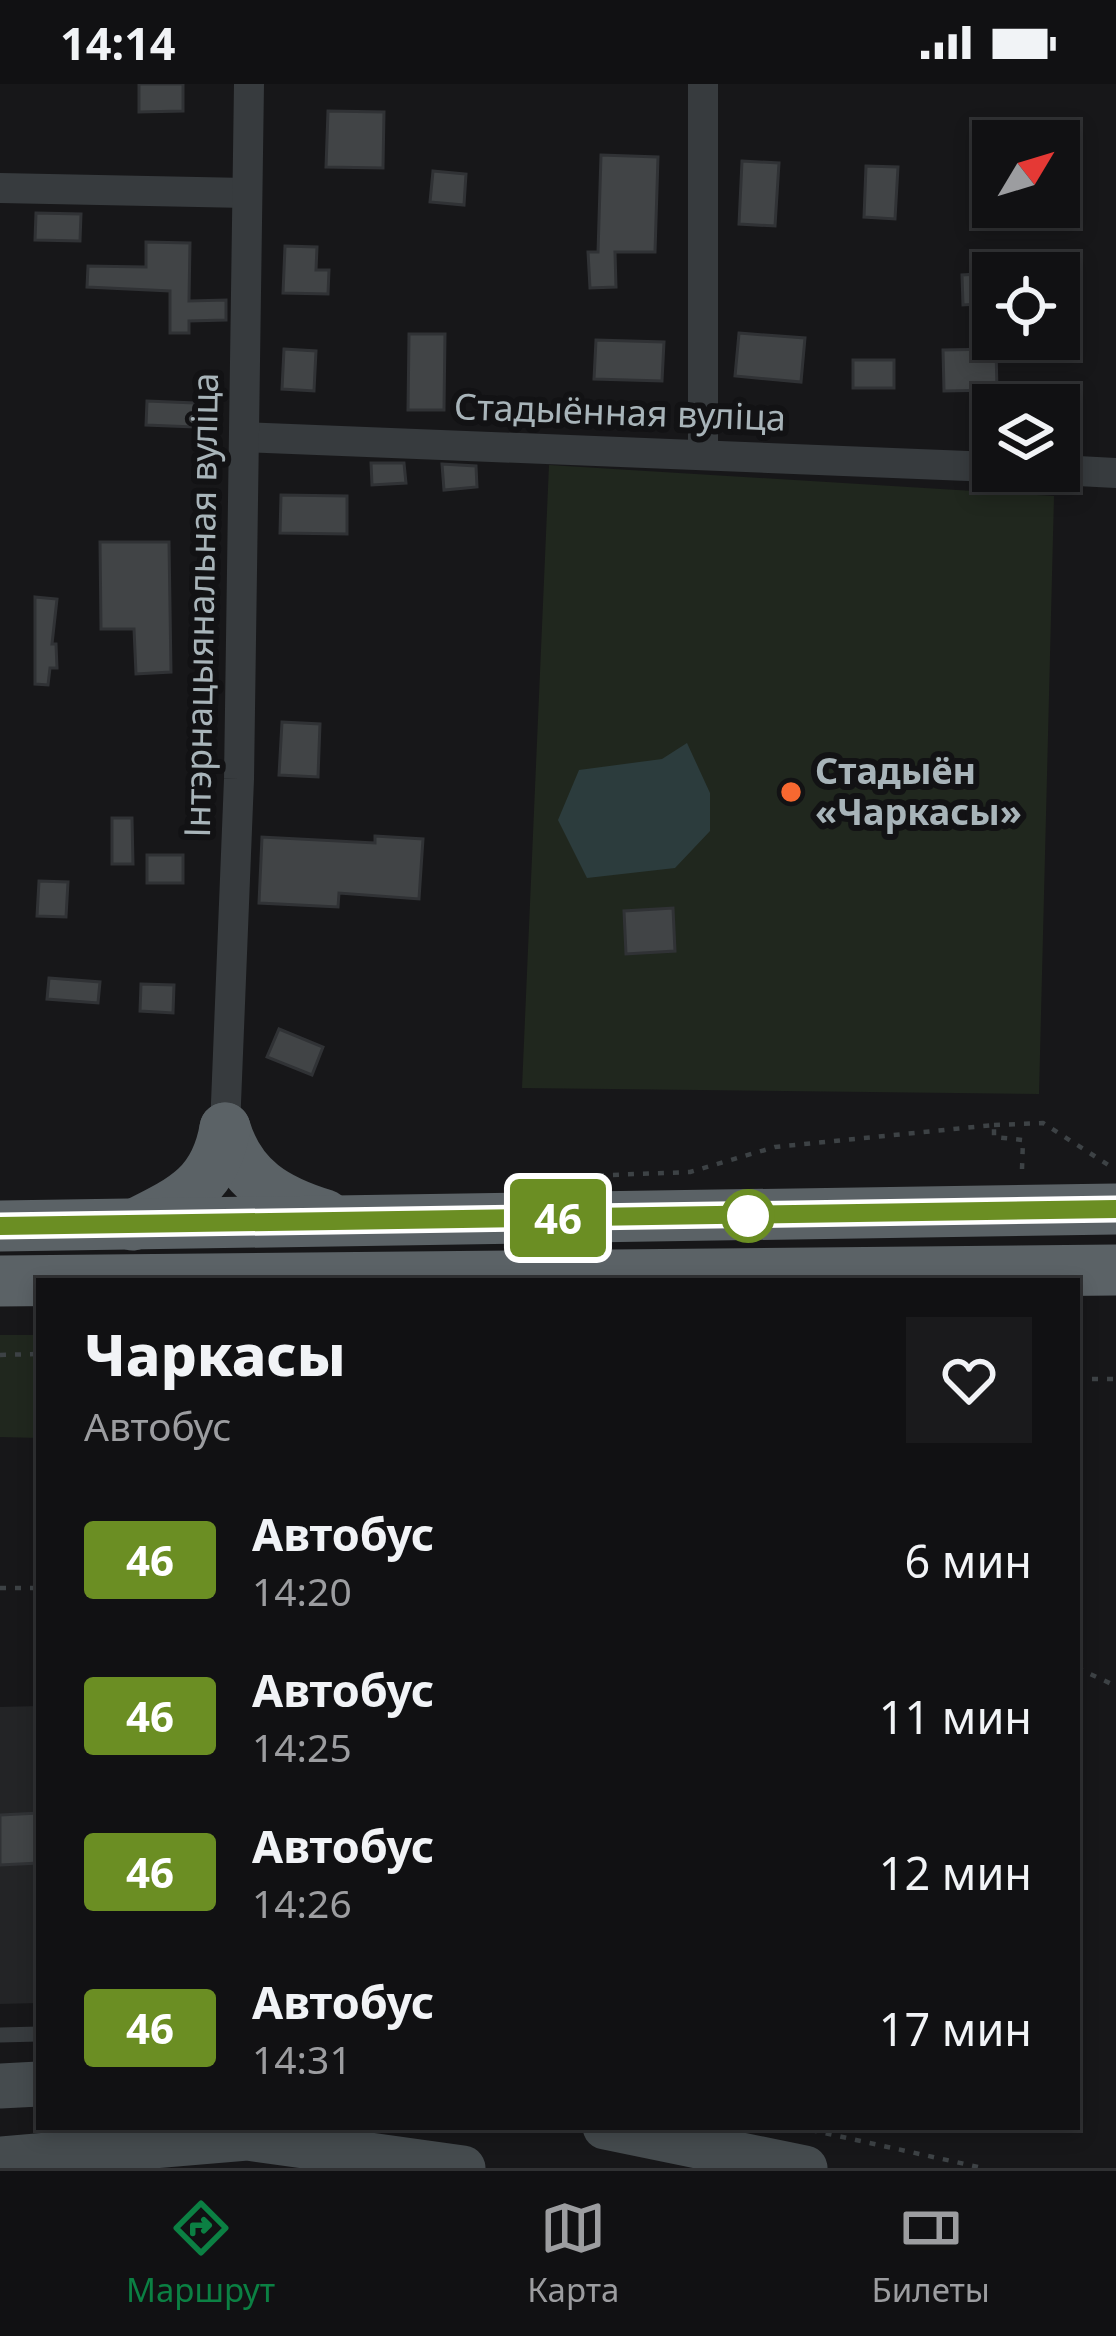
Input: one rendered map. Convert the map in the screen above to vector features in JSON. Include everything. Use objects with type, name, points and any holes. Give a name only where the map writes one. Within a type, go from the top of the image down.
[{"type":"highway","points":[[225,1127],[243,1170],[254,1182],[320,1214],[361,1222]]},
{"type":"highway","points":[[132,1225],[170,1206],[206,1179],[219,1162],[225,1127]]},
{"type":"highway","points":[[0,1226],[1116,1209]]},
{"type":"highway","points":[[304,1278],[1116,1270]]},
{"type":"highway","points":[[0,1281],[36,1281]]},
{"type":"main road","points":[[0,2086],[36,2084]]},
{"type":"main road","points":[[620,2130],[805,2168]]},
{"type":"main road","points":[[0,2164],[247,2138],[463,2168]]},
{"type":"street","name":"Інтэрнацыянальная вуліца","points":[[225,1127],[239,779],[249,84]]},
{"type":"street","points":[[703,84],[703,453]]},
{"type":"street","points":[[0,188],[247,193]]},
{"type":"street","name":"Стадыённая вуліца","points":[[244,437],[972,466]]},
{"type":"street","points":[[1080,471],[1116,473]]},
{"type":"lane","points":[[0,2035],[36,2034]]},
{"type":"path","points":[[562,1178],[690,1172],[775,1147],[1042,1124],[1116,1168]]},
{"type":"path","points":[[994,1125],[994,1138],[1023,1140],[1022,1172]]},
{"type":"path","points":[[0,1355],[36,1354]]},
{"type":"path","points":[[1080,1379],[1116,1379]]},
{"type":"path","points":[[0,1588],[36,1588]]},
{"type":"path","points":[[1080,1669],[1116,1686]]},
{"type":"path","points":[[808,2130],[983,2168]]},
{"type":"shaded area","name":"Стадыён «Чаркасы»","points":[[549,465],[1054,496],[1039,1094],[522,1088]]},
{"type":"shaded area","points":[[687,743],[710,793],[710,831],[675,868],[587,878],[558,820],[579,770],[662,759]]},
{"type":"shaded area","points":[[0,1335],[36,1335],[36,1438],[0,1437]]},
{"type":"shaded area","points":[[36,1706],[36,2003],[0,2004],[0,1707]]},
{"type":"building","points":[[139,84],[183,84],[183,111],[139,112]]},
{"type":"building","points":[[328,111],[384,112],[383,168],[326,167]]},
{"type":"building","points":[[601,155],[658,157],[655,252],[615,252],[616,287],[590,288],[588,252],[598,252]]},
{"type":"building","points":[[742,161],[779,163],[775,226],[739,224]]},
{"type":"building","points":[[866,166],[898,167],[895,219],[864,217]]},
{"type":"building","points":[[433,171],[466,174],[464,205],[430,202]]},
{"type":"building","points":[[36,213],[81,214],[80,241],[35,240]]},
{"type":"building","points":[[146,242],[190,243],[189,301],[226,300],[226,320],[189,321],[189,333],[170,333],[170,291],[87,287],[88,266],[146,267]]},
{"type":"building","points":[[285,246],[317,247],[316,270],[329,270],[328,294],[283,293]]},
{"type":"building","points":[[972,274],[972,304],[963,305],[962,275]]},
{"type":"building","points":[[739,333],[805,338],[801,382],[735,376]]},
{"type":"building","points":[[409,334],[445,334],[444,410],[408,410]]},
{"type":"building","points":[[596,340],[664,342],[662,381],[594,379]]},
{"type":"building","points":[[284,349],[316,351],[314,391],[282,389]]},
{"type":"building","points":[[972,349],[972,360],[996,360],[997,384],[944,391],[943,350]]},
{"type":"building","points":[[853,360],[894,360],[894,388],[853,388]]},
{"type":"building","points":[[147,401],[195,403],[194,427],[146,425]]},
{"type":"building","points":[[371,463],[404,463],[406,483],[372,485]]},
{"type":"building","points":[[442,464],[476,466],[477,487],[444,490]]},
{"type":"building","points":[[281,495],[347,496],[347,534],[280,533]]},
{"type":"building","points":[[100,542],[169,542],[171,672],[136,674],[134,629],[101,629]]},
{"type":"building","points":[[35,597],[57,599],[52,644],[56,644],[57,668],[50,668],[48,685],[35,684]]},
{"type":"building","points":[[282,722],[320,724],[318,777],[279,775]]},
{"type":"building","points":[[112,818],[132,818],[133,864],[112,864]]},
{"type":"building","points":[[375,836],[423,839],[419,899],[339,893],[338,907],[259,903],[262,837],[375,843]]},
{"type":"building","points":[[147,855],[183,855],[183,883],[147,883]]},
{"type":"building","points":[[39,881],[68,882],[66,917],[37,916]]},
{"type":"building","points":[[673,908],[675,951],[626,954],[624,911]]},
{"type":"building","points":[[49,978],[100,982],[98,1003],[47,999]]},
{"type":"building","points":[[141,984],[174,985],[173,1013],[140,1011]]},
{"type":"building","points":[[279,1029],[323,1047],[312,1075],[267,1057]]},
{"type":"building","points":[[36,1813],[36,1863],[0,1865],[0,1815]]},
{"type":"bus line","name":"46","points":[[0,1226],[1116,1209]]},
{"type":"place","name":"Стадыён «Чаркасы»","points":[[791,792]]}]
